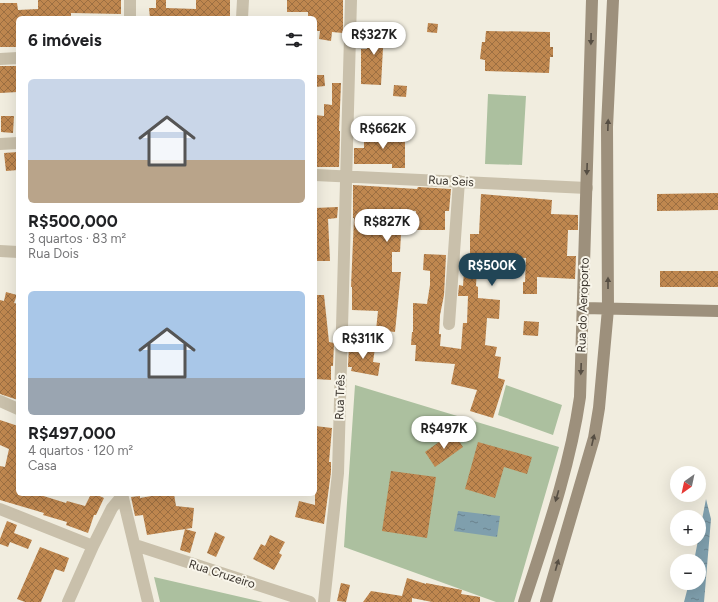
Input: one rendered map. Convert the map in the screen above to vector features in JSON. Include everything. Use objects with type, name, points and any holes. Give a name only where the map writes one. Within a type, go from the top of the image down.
[{"type":"main road","name":"Rua do Aeroporto","points":[[524,602],[575,431],[580,397],[592,0]]},
{"type":"main road","name":"Rua do Aeroporto","points":[[546,602],[594,438],[599,408],[608,309],[607,127],[613,0]]},
{"type":"main road","points":[[583,308],[718,312]]},
{"type":"street","points":[[130,0],[130,16]]},
{"type":"street","points":[[242,16],[243,0]]},
{"type":"street","name":"Rua Três","points":[[324,602],[338,473],[351,0]]},
{"type":"street","points":[[0,59],[16,58]]},
{"type":"street","points":[[0,144],[16,143]]},
{"type":"street","name":"Rua Seis","points":[[317,175],[587,188]]},
{"type":"street","points":[[449,324],[459,181]]},
{"type":"street","points":[[1,254],[16,252]]},
{"type":"street","points":[[0,401],[16,408]]},
{"type":"street","points":[[68,602],[112,508],[121,496]]},
{"type":"street","points":[[122,496],[148,602]]},
{"type":"street","points":[[0,509],[93,546]]},
{"type":"street","name":"Rua Cruzeiro","points":[[135,545],[310,602]]},
{"type":"green space","points":[[488,94],[526,96],[522,165],[485,164]]},
{"type":"green space","points":[[355,385],[559,447],[514,602],[496,602],[344,547]]},
{"type":"green space","points":[[506,385],[562,405],[553,435],[498,415]]},
{"type":"green space","points":[[154,577],[263,602],[160,602]]},
{"type":"water","points":[[706,499],[711,519],[706,578],[706,554],[695,554],[697,546],[706,546],[706,510],[704,510]]},
{"type":"water","points":[[458,511],[500,516],[497,537],[454,531]]},
{"type":"water","points":[[687,590],[705,590],[704,602],[684,602]]},
{"type":"building","points":[[38,0],[121,0],[121,14],[71,13],[71,16],[16,16],[16,47],[0,47],[0,3],[17,3],[18,10],[38,9]]},
{"type":"building","points":[[156,0],[166,0],[166,8],[196,9],[196,0],[230,0],[230,16],[150,16],[149,8],[156,8]]},
{"type":"building","points":[[287,0],[343,0],[343,33],[332,32],[331,41],[319,39],[320,31],[317,31],[317,16],[308,16],[308,12],[287,12]]},
{"type":"building","points":[[428,23],[438,24],[437,33],[427,32]]},
{"type":"building","points":[[367,29],[389,29],[388,48],[383,48],[381,85],[361,84],[361,49],[367,49]]},
{"type":"building","points":[[486,31],[550,32],[550,47],[553,47],[553,57],[550,57],[549,73],[485,71],[485,60],[480,59],[482,42],[485,42]]},
{"type":"building","points":[[0,66],[16,66],[16,92],[0,93]]},
{"type":"building","points":[[317,75],[324,75],[325,86],[317,87]]},
{"type":"building","points":[[332,83],[341,83],[339,167],[317,167],[317,115],[324,116],[324,104],[332,105]]},
{"type":"building","points":[[394,85],[407,86],[406,97],[393,96]]},
{"type":"building","points":[[1,116],[14,116],[13,133],[1,132]]},
{"type":"building","points":[[391,129],[405,129],[405,168],[392,168],[392,164],[354,164],[354,148],[364,148],[364,134],[392,134]]},
{"type":"building","points":[[16,152],[16,170],[6,171],[4,153]]},
{"type":"building","points":[[353,185],[417,189],[418,187],[451,189],[449,211],[445,211],[445,230],[416,230],[416,211],[391,209],[389,233],[401,234],[400,252],[392,252],[392,272],[401,272],[395,332],[376,330],[378,311],[352,310],[351,287],[354,218]]},
{"type":"building","points":[[718,193],[718,210],[657,211],[657,194]]},
{"type":"building","points":[[481,194],[552,200],[551,214],[578,215],[578,230],[568,230],[567,256],[576,256],[575,279],[537,277],[537,294],[523,294],[526,258],[494,256],[493,269],[477,268],[476,286],[478,287],[478,298],[500,300],[499,319],[487,318],[485,345],[497,347],[495,356],[501,357],[498,378],[505,380],[493,418],[470,411],[477,390],[451,384],[455,364],[415,361],[416,345],[411,345],[413,332],[413,303],[427,304],[430,285],[430,271],[423,270],[424,254],[446,255],[444,295],[440,315],[440,346],[461,349],[463,323],[467,323],[468,296],[458,296],[459,285],[463,286],[465,255],[470,255],[470,234],[479,234]]},
{"type":"building","points":[[338,207],[337,218],[328,219],[330,261],[317,261],[317,208]]},
{"type":"building","points":[[660,271],[718,271],[718,287],[660,287]]},
{"type":"building","points":[[6,292],[16,295],[14,303],[16,304],[16,399],[0,394],[0,300],[4,301]]},
{"type":"building","points":[[317,295],[324,295],[329,342],[334,343],[331,380],[317,379]]},
{"type":"building","points":[[524,321],[539,322],[538,336],[523,335]]},
{"type":"building","points":[[349,344],[375,348],[373,362],[380,363],[378,376],[351,371],[352,367],[348,367]]},
{"type":"building","points":[[0,420],[16,425],[16,496],[43,496],[66,503],[67,501],[85,506],[90,496],[100,496],[104,498],[96,515],[94,515],[88,533],[66,525],[67,522],[43,515],[44,513],[0,500],[0,466],[5,467],[9,449],[0,445]]},
{"type":"building","points":[[317,426],[332,428],[329,462],[331,462],[331,472],[324,524],[295,517],[299,501],[315,505],[315,496],[317,496]]},
{"type":"building","points":[[453,432],[463,447],[435,467],[425,452]]},
{"type":"building","points":[[478,442],[532,457],[527,474],[504,467],[495,498],[465,489]]},
{"type":"building","points":[[391,471],[436,477],[427,538],[382,531]]},
{"type":"building","points":[[140,496],[140,498],[152,496],[174,496],[176,506],[194,508],[192,528],[147,535],[143,515],[135,516],[131,497]]},
{"type":"building","points":[[7,521],[17,525],[14,533],[32,540],[28,549],[10,542],[8,547],[0,544],[0,539]]},
{"type":"building","points":[[185,529],[196,532],[190,553],[180,550]]},
{"type":"building","points":[[215,532],[225,537],[216,557],[207,553]]},
{"type":"building","points":[[270,535],[285,542],[279,553],[282,555],[274,570],[253,559],[261,544],[265,546]]},
{"type":"building","points":[[40,547],[69,558],[64,572],[55,569],[41,602],[25,602],[17,599]]},
{"type":"building","points":[[407,578],[426,584],[462,590],[461,594],[480,597],[480,602],[432,602],[412,598],[412,602],[363,602],[371,591],[402,596]]},
{"type":"building","points":[[341,583],[350,585],[346,602],[337,601]]}]
